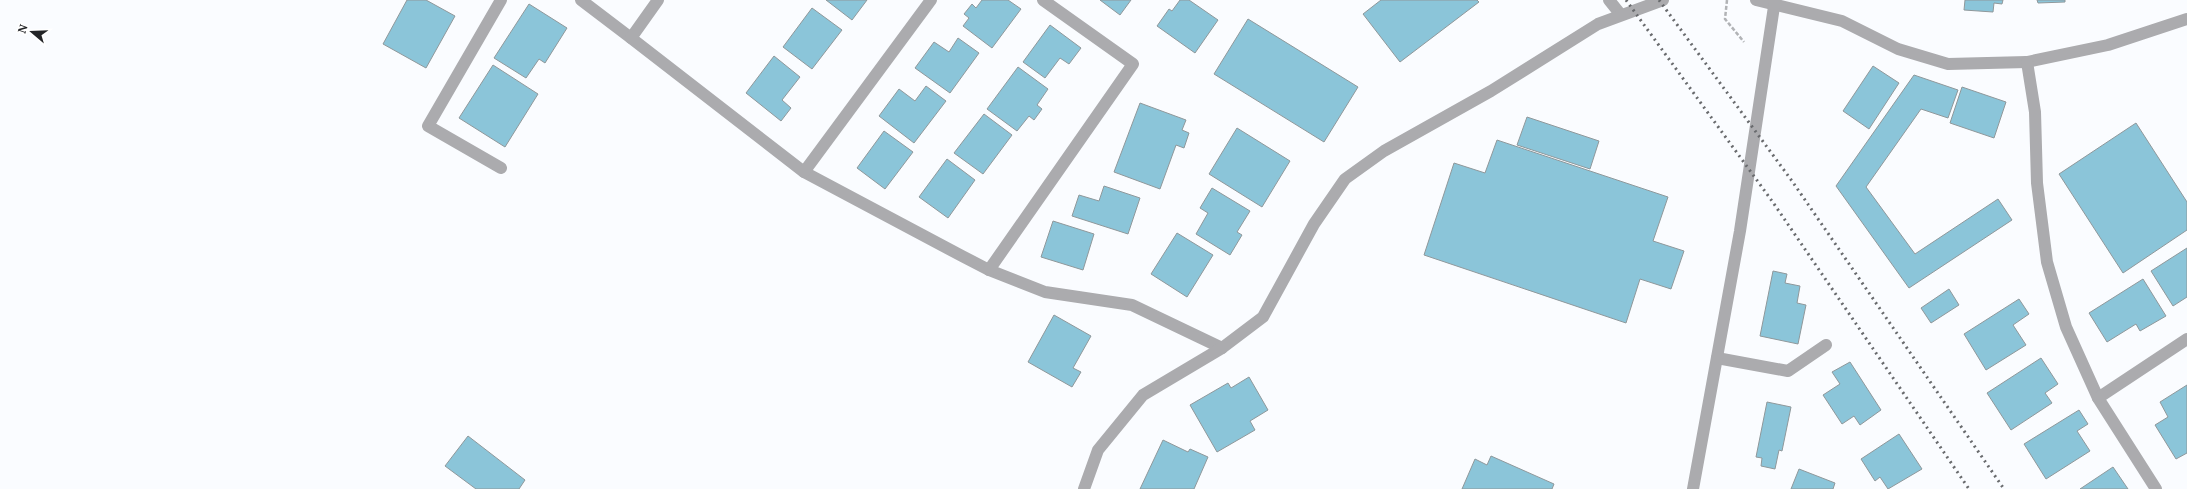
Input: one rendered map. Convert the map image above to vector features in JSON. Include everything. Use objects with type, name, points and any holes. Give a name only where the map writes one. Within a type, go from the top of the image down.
[{"type":"street","points":[[501,0],[428,126],[501,168]]},
{"type":"street","points":[[581,0],[804,172],[989,270],[1045,292],[1132,305],[1222,348]]},
{"type":"street","points":[[631,38],[658,0]]},
{"type":"street","points":[[804,172],[931,0]]},
{"type":"street","points":[[989,270],[1133,64],[1043,0]]},
{"type":"street","points":[[1609,0],[1621,15]]},
{"type":"street","points":[[1084,489],[1098,450],[1142,395],[1222,348],[1263,317],[1314,224],[1345,179],[1384,151],[1491,92],[1598,24],[1663,0]]},
{"type":"street","points":[[1756,0],[1775,2],[1842,21],[1898,49],[1948,64],[2027,62],[2108,45],[2187,19]]},
{"type":"street","points":[[1693,489],[1740,231],[1775,2]]},
{"type":"street","points":[[2027,62],[2035,112],[2037,183],[2047,262],[2066,327],[2098,398],[2156,489]]},
{"type":"street","points":[[2098,398],[2187,339]]},
{"type":"street","points":[[1716,358],[1788,371],[1826,345]]},
{"type":"building","points":[[407,0],[426,0],[455,16],[426,68],[383,44]]},
{"type":"building","points":[[826,0],[867,0],[852,20]]},
{"type":"building","points":[[982,0],[1008,0],[1021,9],[992,48],[963,26],[969,18],[964,14],[972,4],[976,8]]},
{"type":"building","points":[[1100,0],[1131,0],[1120,15]]},
{"type":"building","points":[[1180,0],[1189,0],[1218,20],[1195,53],[1157,26],[1169,9],[1172,11]]},
{"type":"building","points":[[1381,0],[1477,0],[1479,2],[1400,62],[1363,14]]},
{"type":"building","points":[[1965,0],[2003,0],[2002,4],[1994,3],[1993,12],[1964,10]]},
{"type":"building","points":[[2037,0],[2065,0],[2065,2],[2038,3]]},
{"type":"building","points":[[529,4],[567,28],[545,63],[539,59],[526,78],[494,58]]},
{"type":"building","points":[[812,8],[842,30],[812,69],[783,47]]},
{"type":"building","points":[[1248,19],[1358,87],[1324,142],[1214,74]]},
{"type":"building","points":[[1050,25],[1081,48],[1069,64],[1060,58],[1045,78],[1023,62]]},
{"type":"building","points":[[958,38],[979,53],[950,93],[915,68],[934,42],[949,52]]},
{"type":"building","points":[[774,56],[800,77],[782,100],[791,108],[781,121],[746,93]]},
{"type":"building","points":[[493,65],[538,94],[505,147],[459,118]]},
{"type":"building","points":[[1873,66],[1899,83],[1869,129],[1843,111]]},
{"type":"building","points":[[1018,67],[1048,89],[1037,105],[1042,109],[1034,120],[1029,116],[1017,131],[987,109]]},
{"type":"building","points":[[1914,75],[1958,90],[1948,118],[1921,109],[1866,187],[1915,254],[1998,199],[2012,220],[1909,288],[1836,186]]},
{"type":"building","points":[[926,86],[946,101],[914,143],[879,116],[899,89],[915,101]]},
{"type":"building","points":[[1962,87],[2006,102],[1994,138],[1950,123]]},
{"type":"building","points":[[1140,103],[1186,120],[1182,130],[1189,133],[1184,148],[1176,145],[1160,189],[1114,172]]},
{"type":"building","points":[[984,114],[1012,135],[983,174],[954,153]]},
{"type":"building","points":[[1527,117],[1599,141],[1590,169],[1517,145]]},
{"type":"building","points":[[2136,123],[2187,202],[2187,230],[2123,273],[2059,174]]},
{"type":"building","points":[[1237,128],[1290,161],[1262,207],[1209,174]]},
{"type":"building","points":[[884,131],[913,152],[885,189],[857,168]]},
{"type":"building","points":[[1497,140],[1668,197],[1653,241],[1684,251],[1671,289],[1640,279],[1626,323],[1424,255],[1454,163],[1485,173]]},
{"type":"building","points":[[947,159],[975,180],[948,218],[919,197]]},
{"type":"building","points":[[1104,186],[1140,198],[1128,234],[1072,216],[1079,195],[1099,201]]},
{"type":"building","points":[[1212,188],[1250,211],[1237,232],[1242,235],[1230,255],[1196,234],[1208,213],[1200,208]]},
{"type":"building","points":[[1053,221],[1094,234],[1083,270],[1041,257]]},
{"type":"building","points":[[1177,233],[1213,255],[1187,297],[1151,274]]},
{"type":"building","points":[[2187,248],[2187,297],[2173,306],[2151,271]]},
{"type":"building","points":[[1773,271],[1787,274],[1785,283],[1800,286],[1797,303],[1806,305],[1798,344],[1760,336]]},
{"type":"building","points":[[2143,279],[2166,316],[2140,331],[2136,324],[2107,342],[2089,313]]},
{"type":"building","points":[[1949,289],[1959,305],[1931,323],[1921,308]]},
{"type":"building","points":[[2019,299],[2029,314],[2013,325],[2026,345],[1986,370],[1964,334]]},
{"type":"building","points":[[1054,315],[1091,336],[1073,368],[1081,372],[1072,387],[1028,362]]},
{"type":"building","points":[[2041,358],[2058,384],[2045,393],[2052,403],[2011,430],[1987,393]]},
{"type":"building","points":[[1850,362],[1881,410],[1860,425],[1854,416],[1842,424],[1823,395],[1840,384],[1832,372]]},
{"type":"building","points":[[1249,377],[1268,410],[1250,421],[1255,430],[1217,452],[1190,405],[1228,383],[1231,388]]},
{"type":"building","points":[[2187,385],[2187,453],[2176,459],[2155,425],[2168,417],[2160,402]]},
{"type":"building","points":[[1767,402],[1791,407],[1782,451],[1779,450],[1775,469],[1761,466],[1762,458],[1756,457]]},
{"type":"building","points":[[2079,410],[2088,424],[2077,431],[2090,451],[2046,479],[2024,444]]},
{"type":"building","points":[[1899,434],[1922,469],[1888,489],[1880,477],[1875,481],[1861,459]]},
{"type":"building","points":[[468,436],[525,480],[519,489],[476,489],[445,466]]},
{"type":"building","points":[[1163,440],[1188,452],[1190,449],[1208,457],[1194,489],[1140,489]]},
{"type":"building","points":[[1491,456],[1554,484],[1552,489],[1462,489],[1475,459],[1487,465]]},
{"type":"building","points":[[2113,467],[2128,489],[2080,489]]},
{"type":"building","points":[[1799,469],[1835,483],[1833,489],[1791,489]]},
{"type":"railway","points":[[1626,0],[1772,201],[1969,489]]},
{"type":"railway","points":[[1659,0],[1792,181],[2004,489]]}]
